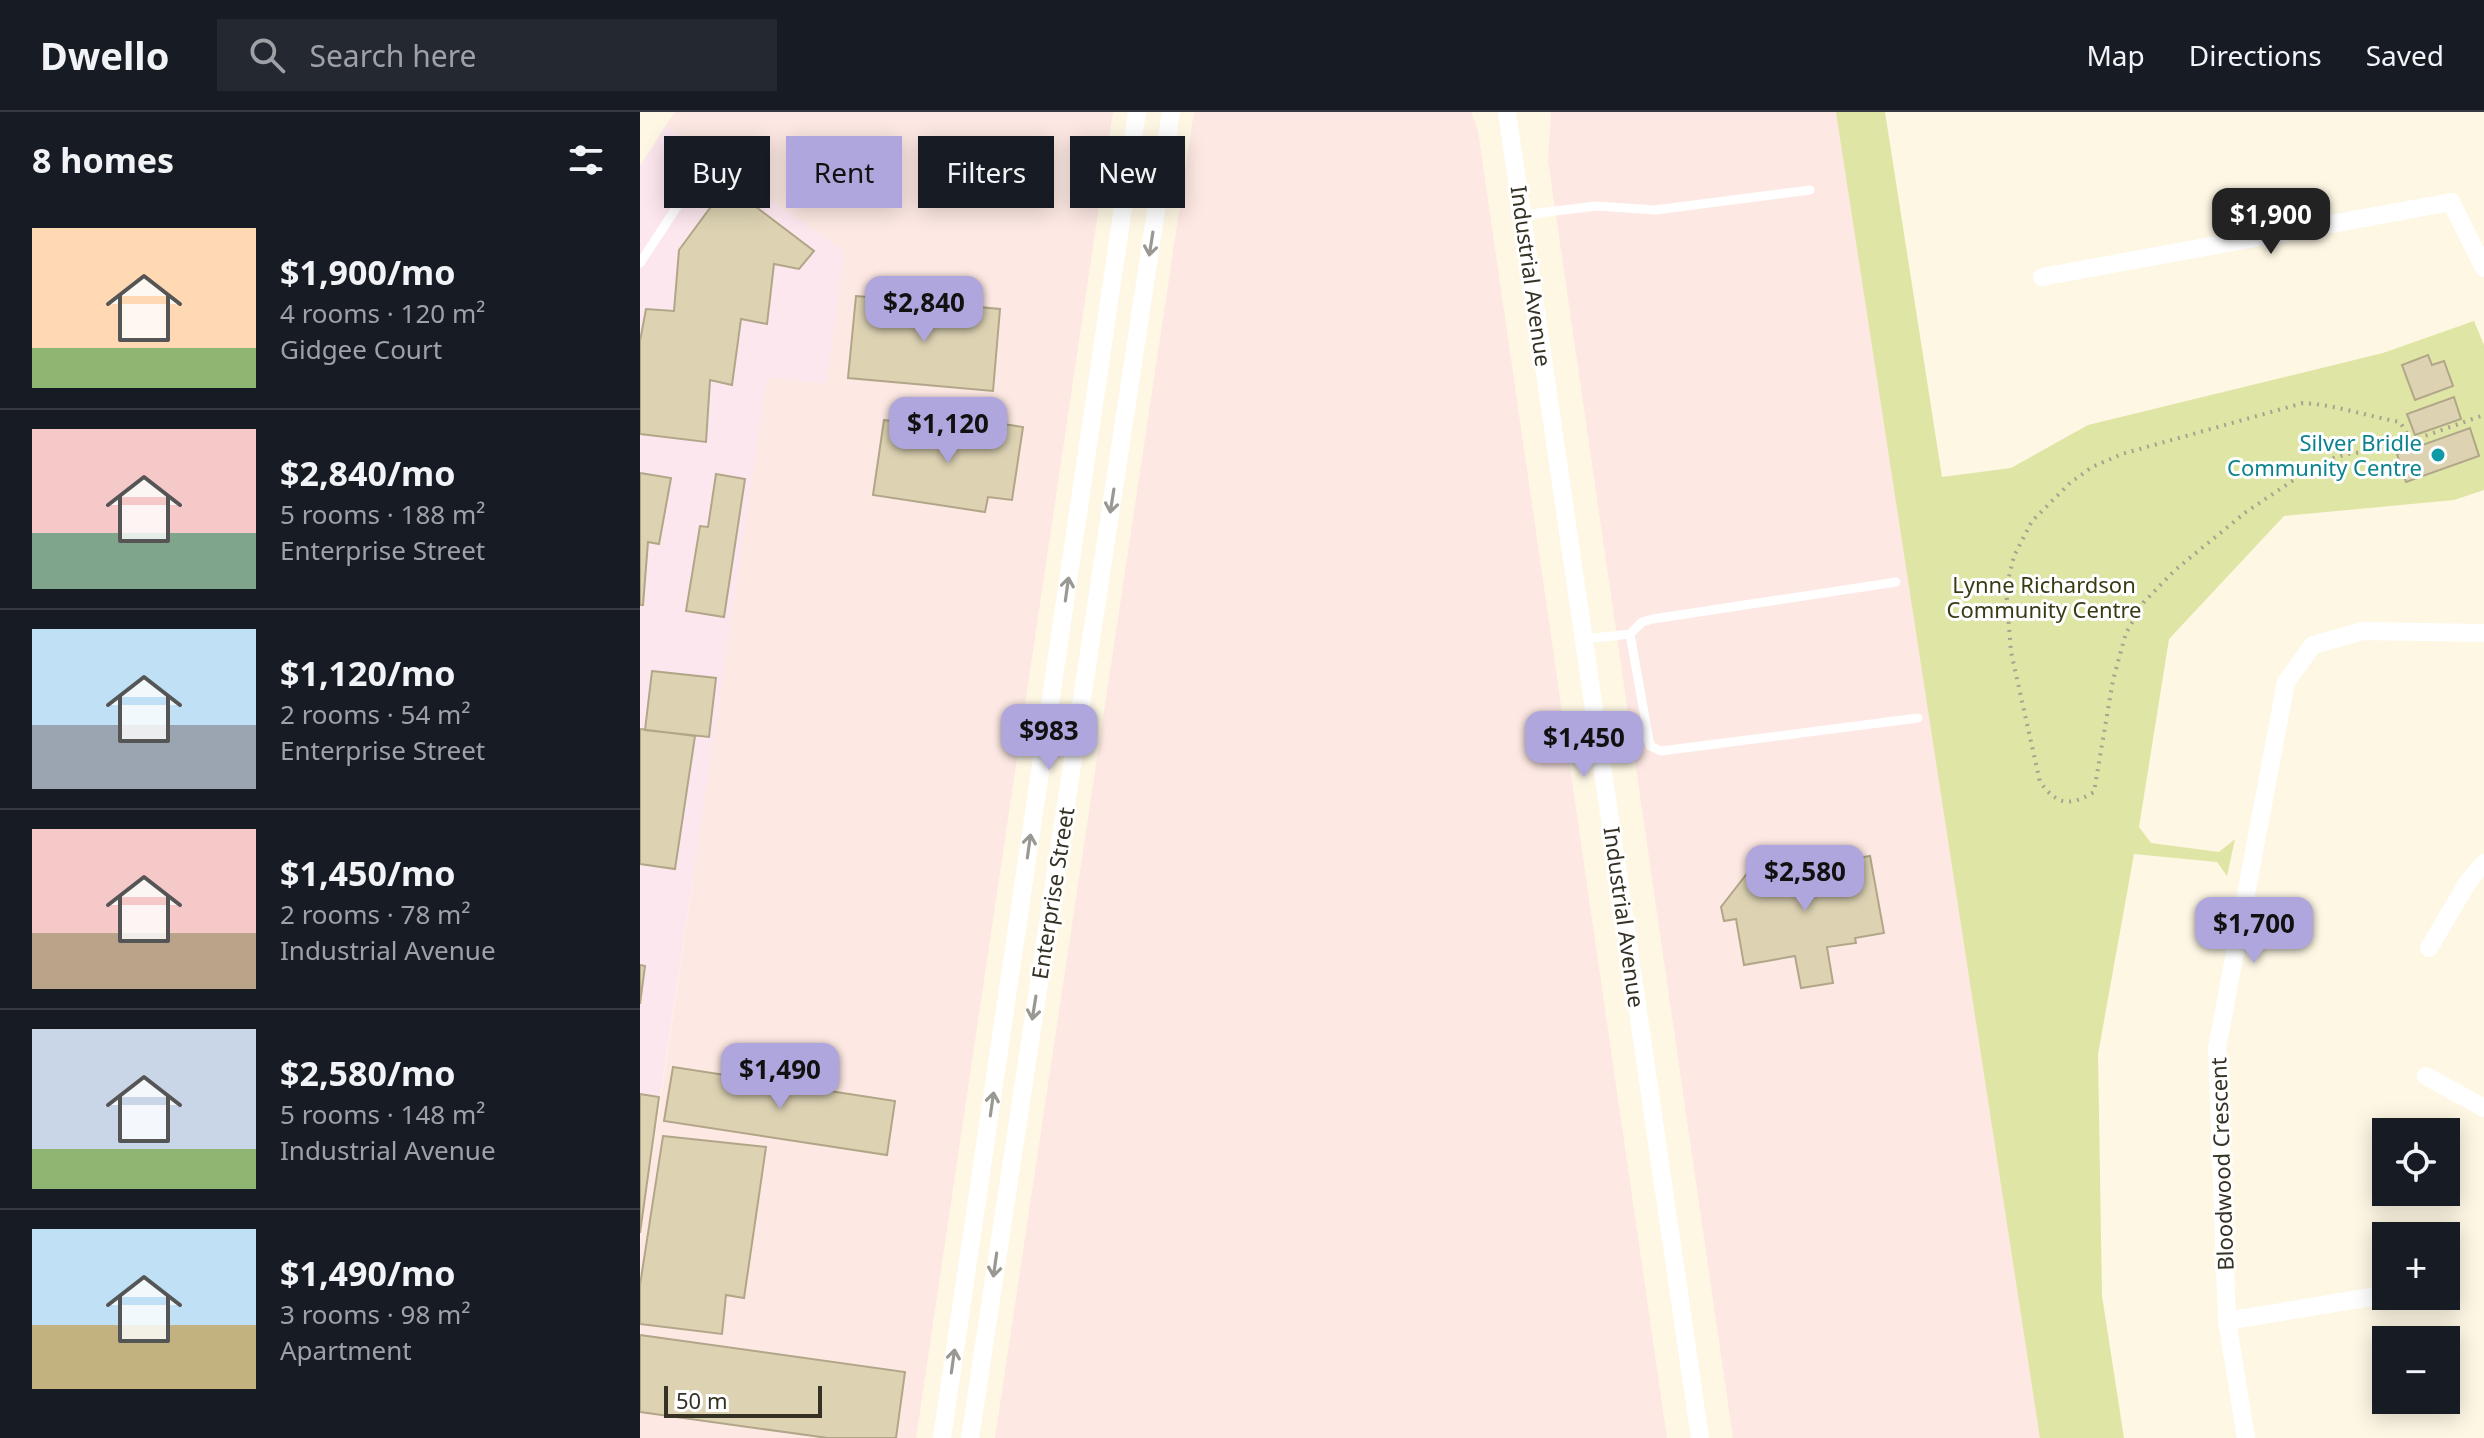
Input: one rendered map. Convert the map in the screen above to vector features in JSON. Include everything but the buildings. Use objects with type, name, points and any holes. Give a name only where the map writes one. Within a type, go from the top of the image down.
[{"type":"street","name":"Enterprise Street","points":[[942,1438],[1137,112]]},
{"type":"street","name":"Enterprise Street","points":[[970,1438],[1171,112]]},
{"type":"street","name":"Industrial Avenue","points":[[1507,112],[1700,1438]]},
{"type":"street","points":[[2042,277],[2451,202],[2484,268]]},
{"type":"street","name":"Bloodwood Crescent","points":[[2246,1438],[2227,1321],[2217,1048],[2286,682],[2313,645],[2363,631],[2484,633]]},
{"type":"street","points":[[2429,948],[2468,882],[2484,863]]},
{"type":"street","points":[[2426,1076],[2484,1108]]},
{"type":"street","points":[[2227,1321],[2372,1297]]},
{"type":"lane","points":[[1523,215],[1596,206],[1655,210],[1810,190]]},
{"type":"lane","points":[[640,263],[676,208]]},
{"type":"lane","points":[[1585,639],[1630,634],[1642,622],[1653,619],[1896,582]]},
{"type":"lane","points":[[1630,634],[1650,746],[1661,751],[1918,718]]},
{"type":"lane","points":[[1600,745],[1648,738]]},
{"type":"path","points":[[2411,440],[2400,422],[2364,416],[2329,405],[2303,403],[2122,454],[2092,467],[2070,483],[2032,521],[2014,556],[2006,589],[2011,652],[2040,782],[2051,797],[2065,802],[2079,801],[2094,792],[2113,680],[2126,633],[2144,602],[2175,570],[2246,512],[2322,461],[2388,449],[2484,415]]},
{"type":"shaded area","points":[[675,112],[1113,112],[1109,136],[1070,136],[1070,208],[1099,208],[916,1438],[640,1438],[640,1239],[767,378],[826,384],[845,252],[770,199],[770,136],[682,136],[666,125]]},
{"type":"shaded area","points":[[1194,112],[1471,112],[1478,131],[1667,1438],[995,1438],[1180,208],[1185,208],[1185,172]]},
{"type":"shaded area","points":[[1551,112],[1837,112],[2041,1438],[1733,1438],[1548,160]]},
{"type":"shaded area","points":[[666,125],[682,136],[664,136],[664,208],[770,208],[770,198],[846,252],[826,384],[768,378],[640,1232],[640,166]]},
{"type":"green space","name":"Lynne Richardson Community Centre","points":[[1836,112],[1885,112],[1942,477],[2011,468],[2088,425],[2383,353],[2474,321],[2484,345],[2484,490],[2454,500],[2284,516],[2169,639],[2139,827],[2151,843],[2219,852],[2235,839],[2227,876],[2217,862],[2134,854],[2098,1054],[2102,1296],[2124,1438],[2040,1438]]},
{"type":"place","name":"Silver Bridle Community Centre","points":[[2438,455]]}]
